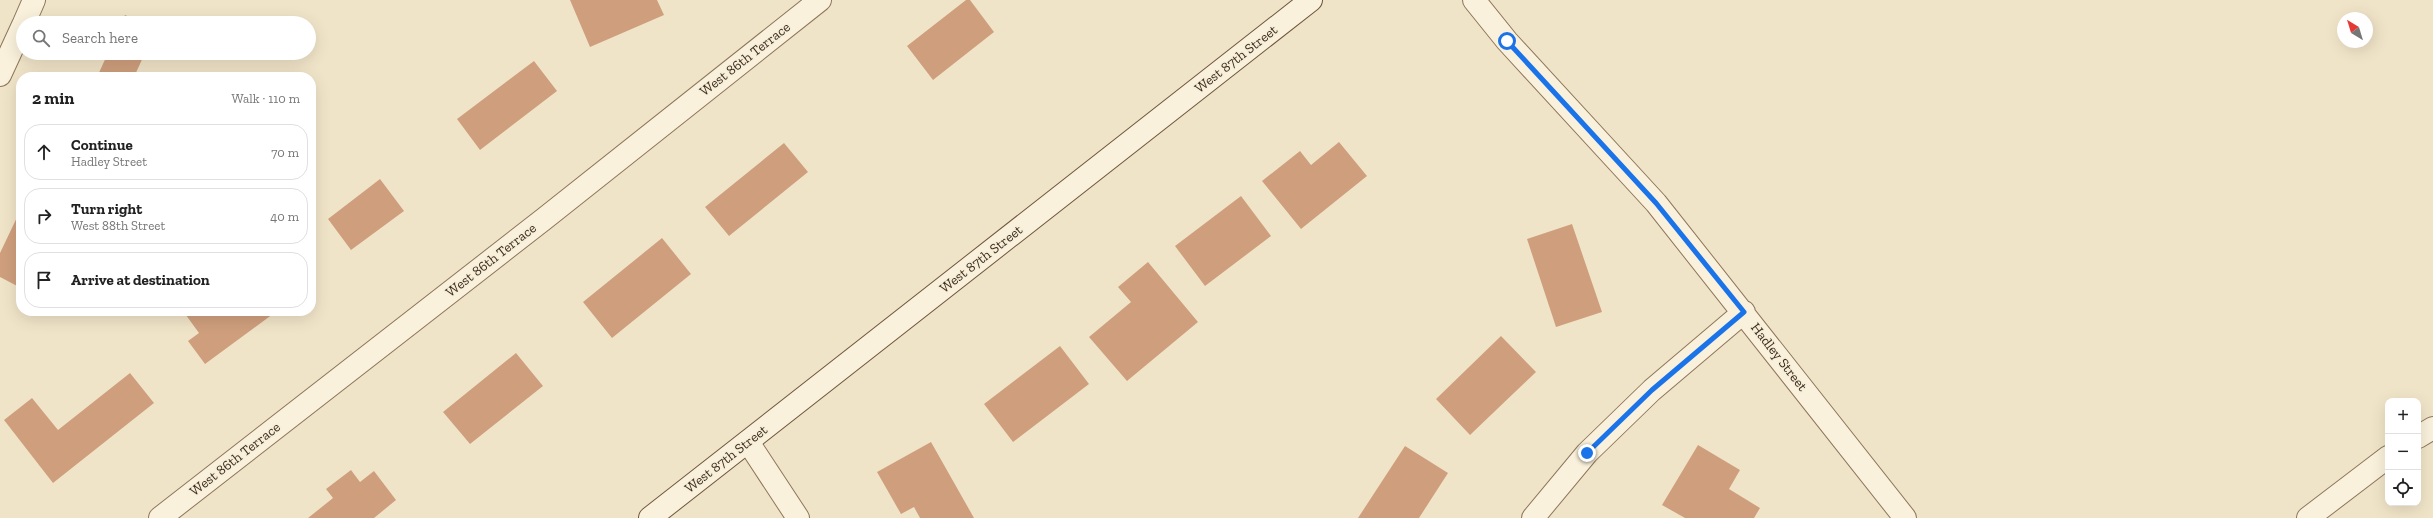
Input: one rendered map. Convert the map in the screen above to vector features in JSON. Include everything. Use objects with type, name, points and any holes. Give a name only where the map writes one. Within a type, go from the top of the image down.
[{"type":"street","points":[[27,16],[34,0]]},
{"type":"street","name":"West 86th Terrace","points":[[160,518],[544,219],[820,0]]},
{"type":"street","name":"West 87th Street","points":[[650,518],[1311,0]]},
{"type":"street","name":"Hadley Street","points":[[1474,0],[1507,41],[1656,203],[1744,312],[1905,518]]},
{"type":"street","points":[[0,75],[16,40]]},
{"type":"street","points":[[1533,518],[1587,453],[1652,390],[1744,312]]},
{"type":"street","points":[[2421,435],[2433,428]]},
{"type":"street","points":[[748,442],[798,518]]},
{"type":"street","points":[[2308,518],[2385,458]]},
{"type":"building","points":[[570,0],[657,0],[664,15],[590,47]]},
{"type":"building","points":[[966,0],[970,0],[994,32],[933,80],[907,46]]},
{"type":"building","points":[[105,60],[142,60],[136,72],[99,72]]},
{"type":"building","points":[[534,61],[557,91],[480,150],[457,119]]},
{"type":"building","points":[[1339,142],[1367,176],[1301,229],[1262,181],[1300,151],[1311,165]]},
{"type":"building","points":[[784,143],[808,172],[729,236],[705,207]]},
{"type":"building","points":[[380,179],[404,211],[351,250],[328,219]]},
{"type":"building","points":[[1241,196],[1271,236],[1205,286],[1175,246]]},
{"type":"building","points":[[16,219],[16,285],[0,277],[0,253]]},
{"type":"building","points":[[1572,224],[1602,312],[1556,327],[1527,239]]},
{"type":"building","points":[[662,238],[691,274],[612,338],[583,302]]},
{"type":"building","points":[[1148,262],[1198,322],[1127,381],[1089,337],[1131,302],[1118,287]]},
{"type":"building","points":[[187,316],[270,316],[205,364],[188,341],[199,333]]},
{"type":"building","points":[[1501,336],[1536,372],[1470,435],[1436,399]]},
{"type":"building","points":[[1060,346],[1089,384],[1013,442],[984,404]]},
{"type":"building","points":[[516,353],[543,386],[470,444],[443,412]]},
{"type":"building","points":[[130,373],[154,403],[53,483],[4,420],[32,398],[58,430]]},
{"type":"building","points":[[931,442],[974,518],[920,518],[914,507],[901,514],[877,472]]},
{"type":"building","points":[[1698,445],[1740,470],[1729,489],[1760,508],[1754,518],[1685,518],[1662,505]]},
{"type":"building","points":[[1405,446],[1448,473],[1419,518],[1358,518]]},
{"type":"building","points":[[351,470],[360,482],[374,471],[396,500],[374,518],[308,518],[333,498],[326,489]]},
{"type":"route","points":[[1507,41],[1656,203],[1744,312],[1652,390],[1587,453]]}]
